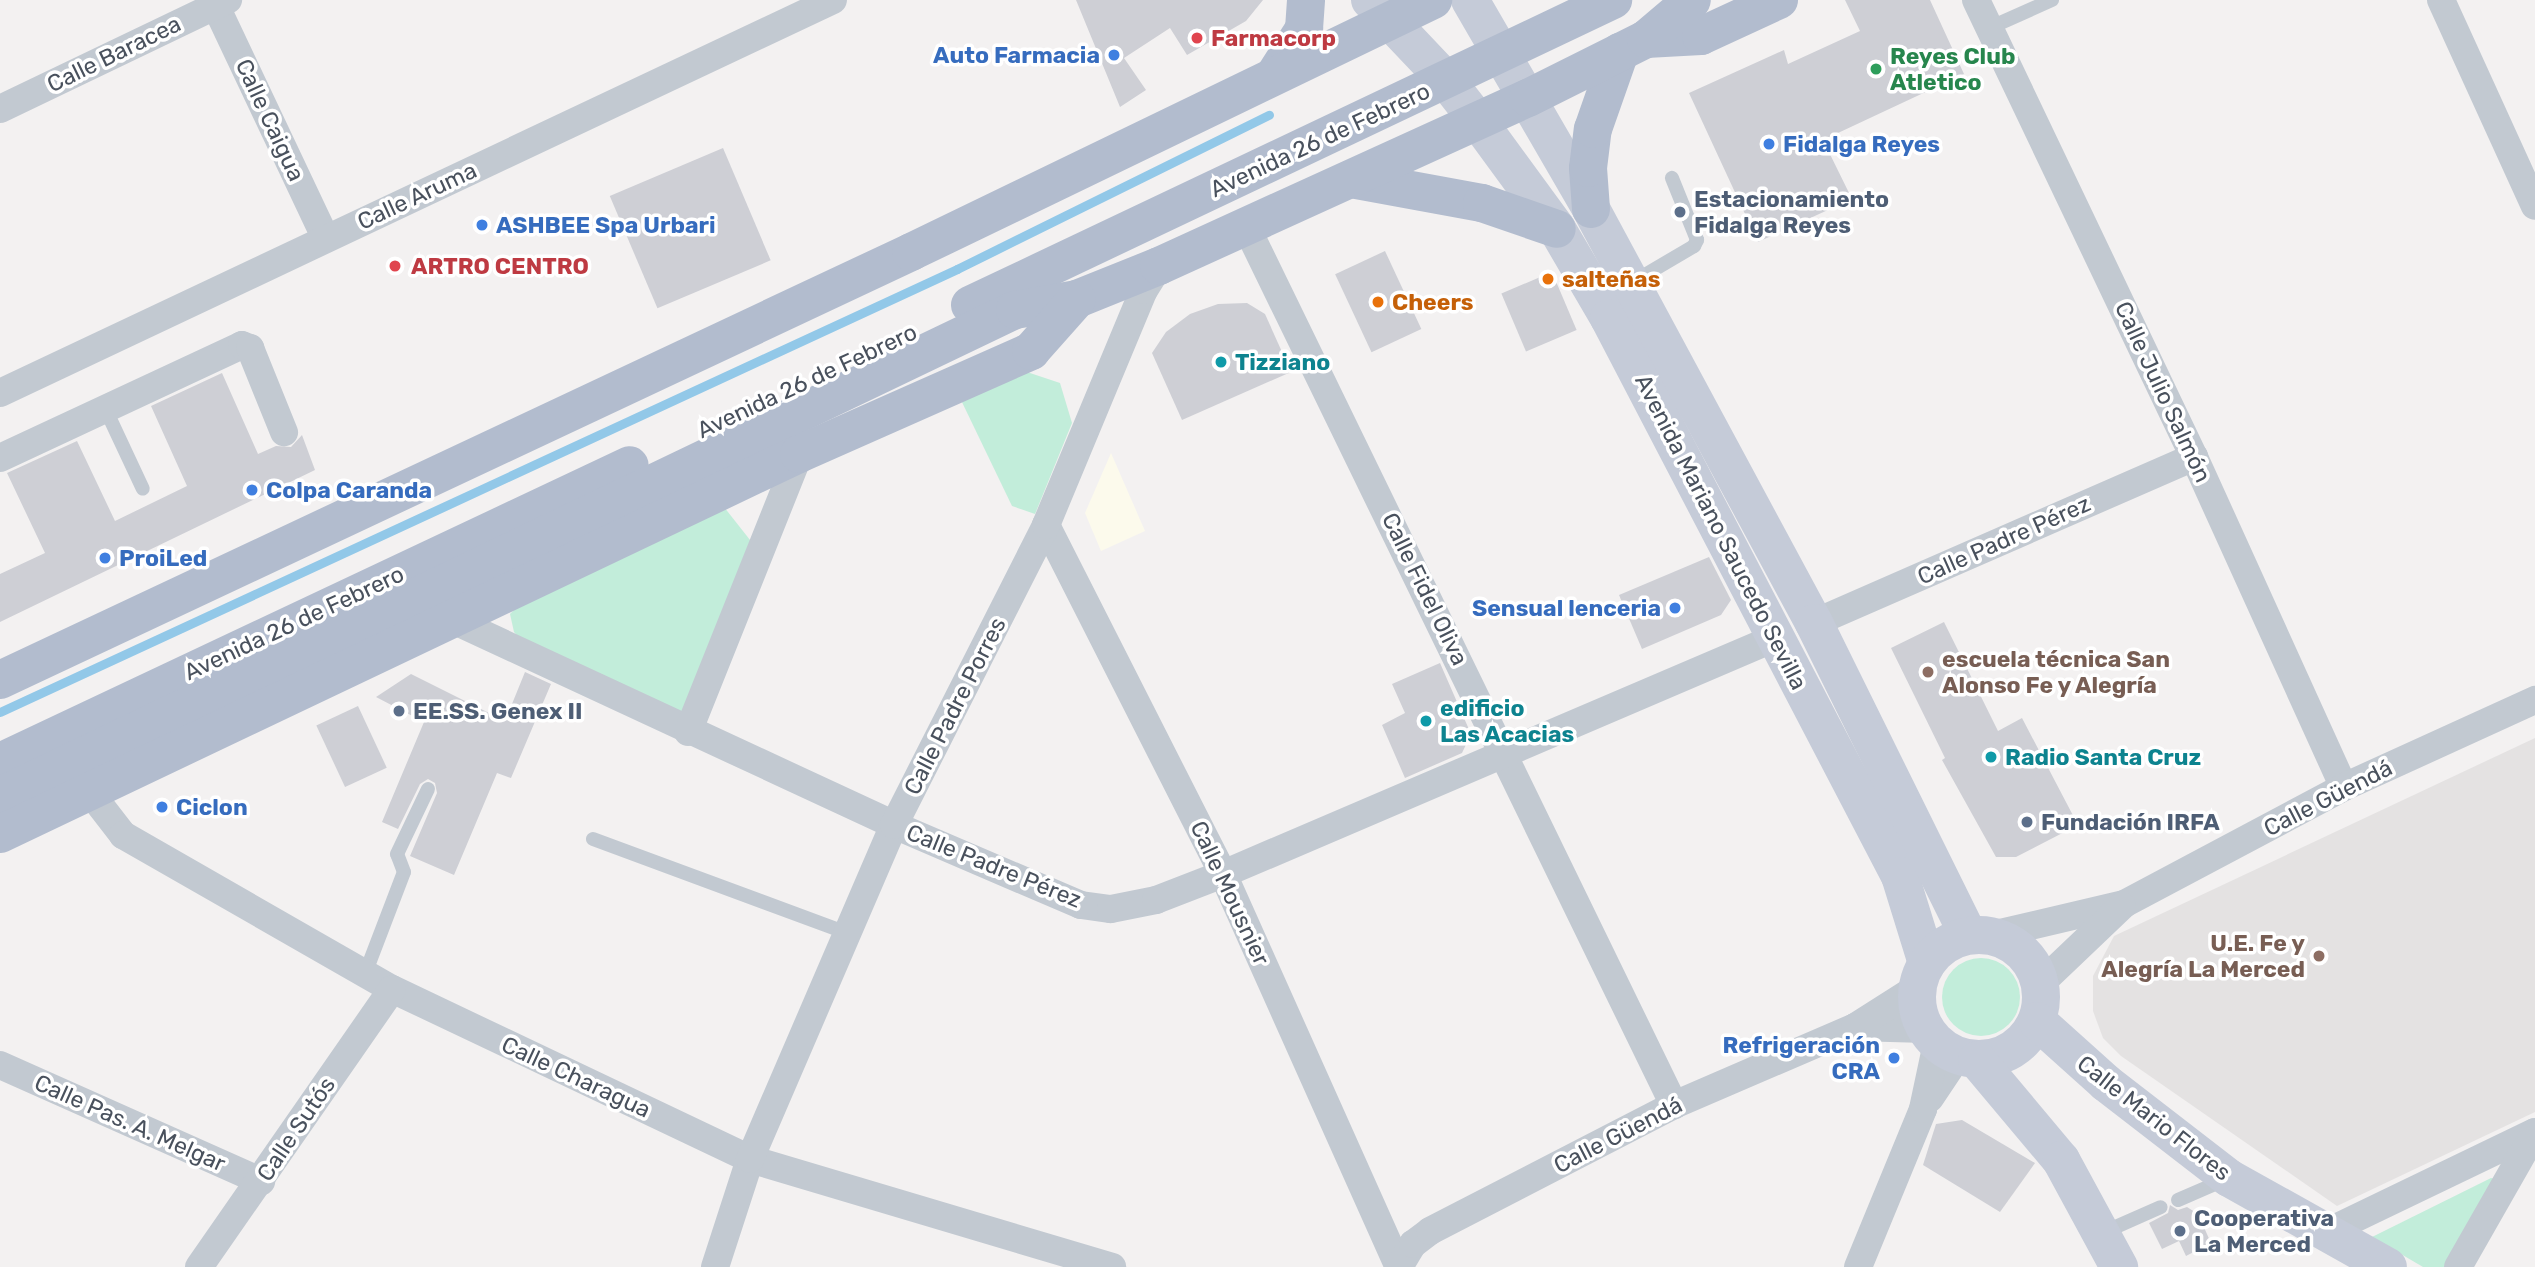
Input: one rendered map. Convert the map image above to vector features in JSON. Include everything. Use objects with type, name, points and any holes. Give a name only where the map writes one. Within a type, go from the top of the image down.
[{"type":"main road","points":[[1274,76],[1304,29],[1306,0]]},
{"type":"main road","points":[[0,680],[911,252],[1274,76],[1381,10],[1433,0]]},
{"type":"main road","name":"Avenida 26 de Febrero","points":[[0,762],[1613,0]]},
{"type":"main road","name":"Avenida 26 de Febrero","points":[[0,796],[1015,310],[1077,299],[1159,266],[1528,98],[1633,46],[1692,0]]},
{"type":"main road","name":"Avenida 26 de Febrero","points":[[1633,46],[1701,36],[1779,0]]},
{"type":"main road","points":[[1591,209],[1588,168],[1593,129],[1633,46]]},
{"type":"main road","points":[[1351,179],[1482,203],[1557,229]]},
{"type":"main road","name":"Avenida 26 de Febrero","points":[[0,834],[455,621],[799,454],[1031,351],[1077,299]]},
{"type":"main road","points":[[628,495],[741,482]]},
{"type":"street","name":"Calle Aruma","points":[[0,393],[833,0]]},
{"type":"street","name":"Avenida Mariano Saucedo Sevilla","points":[[1470,0],[1591,209],[1980,935]]},
{"type":"street","name":"Calle Julio Salmón","points":[[1976,0],[2194,457],[2344,788]]},
{"type":"street","points":[[2441,0],[2535,206]]},
{"type":"street","name":"Calle Caigua","points":[[219,2],[326,239]]},
{"type":"street","name":"Calle Baracea","points":[[0,109],[219,2]]},
{"type":"street","name":"Avenida Mariano Saucedo Sevilla","points":[[1381,10],[1446,80],[1478,121],[1557,229],[1609,318],[1900,876],[1922,975]]},
{"type":"street","name":"Calle Fidel Oliva","points":[[1245,226],[1505,752],[1674,1105]]},
{"type":"street","name":"Calle Padre Porres","points":[[715,1267],[750,1159],[894,825],[1046,525],[1144,290],[1159,266]]},
{"type":"street","points":[[0,458],[242,345],[250,348],[284,432]]},
{"type":"street","points":[[688,732],[799,454]]},
{"type":"street","name":"Calle Padre Pérez","points":[[1814,623],[2194,457]]},
{"type":"street","name":"Calle Mousnier","points":[[1046,525],[1223,874],[1399,1267]]},
{"type":"street","name":"Calle Padre Pérez","points":[[455,621],[688,732],[894,825],[1082,905],[1111,909],[1156,900],[1223,874],[1775,638]]},
{"type":"street","name":"Calle Güendá","points":[[1980,935],[2124,904],[2344,788],[2535,700]]},
{"type":"street","name":"Calle Charagua","points":[[89,791],[123,835],[365,974],[750,1159],[1112,1267]]},
{"type":"street","name":"Calle Güendá","points":[[2039,1002],[2124,904]]},
{"type":"street","points":[[1949,1047],[2018,1047],[2039,1002],[2023,952],[1980,935],[1940,948],[1922,975],[1949,1047],[2061,1160],[2119,1267]]},
{"type":"street","name":"Calle Güendá","points":[[1399,1267],[1413,1244],[1430,1231],[1674,1105],[1855,1027],[1922,975]]},
{"type":"street","name":"Calle Sutós","points":[[200,1267],[392,989]]},
{"type":"street","name":"Calle Mario Flores","points":[[2039,1002],[2106,1083],[2229,1178],[2388,1267]]},
{"type":"street","name":"Calle Güendá","points":[[1855,1027],[1949,1047]]},
{"type":"street","points":[[1858,1267],[1949,1047]]},
{"type":"street","name":"Calle Pas. A. Melgar","points":[[0,1065],[261,1181]]},
{"type":"street","points":[[2325,1233],[2535,1132]]},
{"type":"street","points":[[2458,1267],[2535,1132]]},
{"type":"lane","points":[[1989,28],[2052,0]]},
{"type":"lane","points":[[1631,283],[1694,246],[1697,240],[1672,178]]},
{"type":"lane","points":[[105,408],[143,489]]},
{"type":"lane","points":[[365,974],[404,872],[397,855],[428,789]]},
{"type":"lane","points":[[593,839],[847,933]]},
{"type":"lane","points":[[2178,1200],[2229,1178]]},
{"type":"lane","points":[[2101,1234],[2161,1207]]},
{"type":"shaded area","points":[[1111,453],[1145,531],[1101,551],[1085,513]]},
{"type":"shaded area","name":"U.E. Fe y Alegría La Merced","points":[[2535,738],[2535,1112],[2337,1206],[2121,1056],[2103,1038],[2093,1011],[2093,976],[2114,936]]},
{"type":"green space","points":[[1027,372],[1060,383],[1072,423],[1035,514],[1012,506],[960,398]]},
{"type":"green space","points":[[724,507],[754,545],[684,716],[522,641],[514,632],[510,614],[518,606]]},
{"type":"green space","points":[[1981,958],[1996,961],[2013,975],[2020,997],[2017,1012],[2003,1029],[1981,1036],[1966,1033],[1949,1019],[1942,997],[1945,982],[1959,965]]},
{"type":"green space","points":[[2491,1178],[2495,1179],[2450,1267],[2423,1267],[2372,1237]]},
{"type":"building","points":[[1076,0],[1263,0],[1246,21],[1187,55],[1170,28],[1124,58],[1146,90],[1120,107]]},
{"type":"building","points":[[1845,0],[1930,0],[1964,74],[1823,140],[1852,199],[1758,242],[1689,93],[1784,50],[1788,64],[1860,31]]},
{"type":"building","points":[[723,148],[771,260],[657,308],[610,196]]},
{"type":"building","name":"Cheers","points":[[1385,251],[1421,329],[1371,352],[1335,274]]},
{"type":"building","points":[[1552,272],[1577,330],[1526,351],[1501,293]]},
{"type":"building","name":"Tizziano","points":[[1247,303],[1265,314],[1291,372],[1182,420],[1152,353],[1166,332],[1190,314],[1218,304]]},
{"type":"building","points":[[222,373],[258,454],[276,446],[291,447],[302,435],[315,470],[0,622],[0,574],[45,553],[7,473],[77,441],[115,521],[187,486],[151,406]]},
{"type":"building","name":"Sensual lenceria","points":[[1709,557],[1731,600],[1721,615],[1642,649],[1619,595]]},
{"type":"building","points":[[1944,622],[1998,731],[2022,718],[2078,825],[2016,857],[1996,857],[1942,760],[1945,758],[1891,648]]},
{"type":"building","name":"edificio Las Acacias","points":[[1440,663],[1471,734],[1462,753],[1405,778],[1382,725],[1405,713],[1392,684]]},
{"type":"building","points":[[525,672],[551,684],[511,778],[497,773],[454,875],[410,856],[437,793],[435,783],[428,779],[420,784],[398,829],[382,822],[424,722],[376,697],[411,674],[505,721]]},
{"type":"building","points":[[358,706],[387,768],[345,787],[316,725]]},
{"type":"building","points":[[1962,1120],[2035,1163],[2000,1212],[1923,1165],[1936,1124]]},
{"type":"building","name":"Cooperativa La Merced","points":[[2170,1205],[2178,1210],[2187,1207],[2198,1214],[2211,1243],[2186,1256],[2179,1241],[2162,1249],[2149,1223],[2168,1213]]},
{"type":"waterway","points":[[0,712],[957,269],[1269,115]]},
{"type":"place","name":"Farmacorp","points":[[1197,38]]},
{"type":"place","name":"Auto Farmacia","points":[[1114,55]]},
{"type":"place","name":"Reyes Club Atletico","points":[[1876,69]]},
{"type":"place","name":"Fidalga Reyes","points":[[1769,144]]},
{"type":"place","name":"Estacionamiento Fidalga Reyes","points":[[1680,212]]},
{"type":"place","name":"ASHBEE Spa Urbari","points":[[482,225]]},
{"type":"place","name":"ARTRO CENTRO","points":[[395,266]]},
{"type":"place","name":"salteñas","points":[[1548,279]]},
{"type":"place","name":"Cheers","points":[[1378,302]]},
{"type":"place","name":"Tizziano","points":[[1221,362]]},
{"type":"place","name":"Colpa Caranda","points":[[252,490]]},
{"type":"place","name":"ProiLed","points":[[105,558]]},
{"type":"place","name":"Sensual lenceria","points":[[1675,608]]},
{"type":"place","name":"escuela técnica San Alonso Fe y Alegría","points":[[1928,672]]},
{"type":"place","name":"EE.SS. Genex II","points":[[399,711]]},
{"type":"place","name":"edificio Las Acacias","points":[[1426,721]]},
{"type":"place","name":"Radio Santa Cruz","points":[[1991,757]]},
{"type":"place","name":"Ciclon","points":[[162,807]]},
{"type":"place","name":"Fundación IRFA","points":[[2027,822]]},
{"type":"place","name":"U.E. Fe y Alegría La Merced","points":[[2319,956]]},
{"type":"place","name":"Refrigeración CRA","points":[[1894,1058]]},
{"type":"place","name":"Cooperativa La Merced","points":[[2180,1231]]}]
